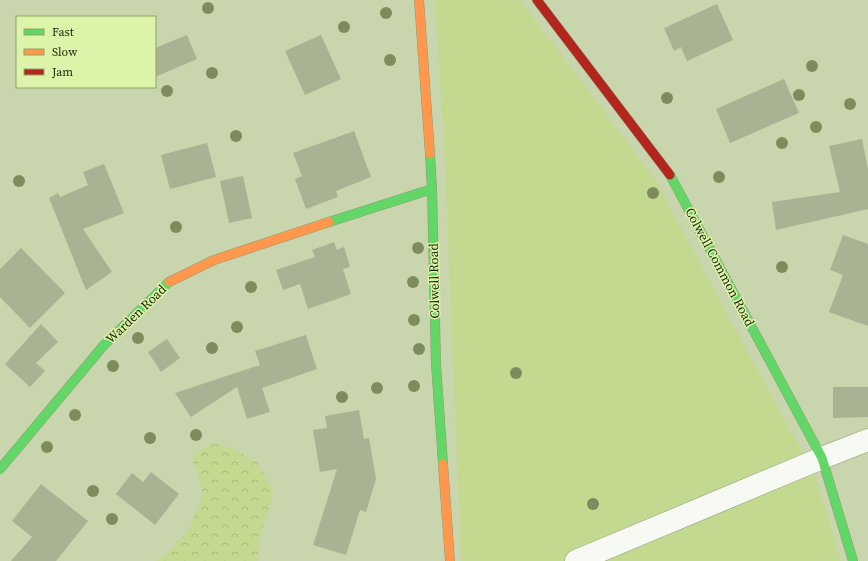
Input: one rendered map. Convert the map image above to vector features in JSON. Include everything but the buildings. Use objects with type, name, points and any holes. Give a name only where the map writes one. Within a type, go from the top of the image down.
[{"type":"street","name":"Colwell Road","points":[[419,0],[432,189],[436,364],[450,561]]},
{"type":"street","name":"Colwell Common Road","points":[[537,0],[670,175],[822,458],[852,561]]},
{"type":"street","name":"Warden Road","points":[[0,469],[104,345],[169,282],[214,260],[432,189]]},
{"type":"street","points":[[576,561],[868,440]]},
{"type":"green space","points":[[435,0],[520,0],[654,178],[816,478],[841,561],[461,561],[445,160]]},
{"type":"green space","points":[[212,443],[231,448],[257,462],[274,492],[260,537],[258,560],[156,561],[169,551],[190,527],[203,494],[192,457]]},
{"type":"traffic: fast","points":[[430,154],[436,364],[443,464]]},
{"type":"traffic: fast","points":[[670,175],[822,458],[853,561]]},
{"type":"traffic: fast","points":[[329,222],[432,189]]},
{"type":"traffic: fast","points":[[0,469],[104,345],[169,282]]},
{"type":"traffic: slow","points":[[419,0],[430,154]]},
{"type":"traffic: slow","points":[[169,282],[214,260],[329,222]]},
{"type":"traffic: slow","points":[[443,464],[450,561]]},
{"type":"traffic: jam","points":[[537,0],[670,175]]}]
